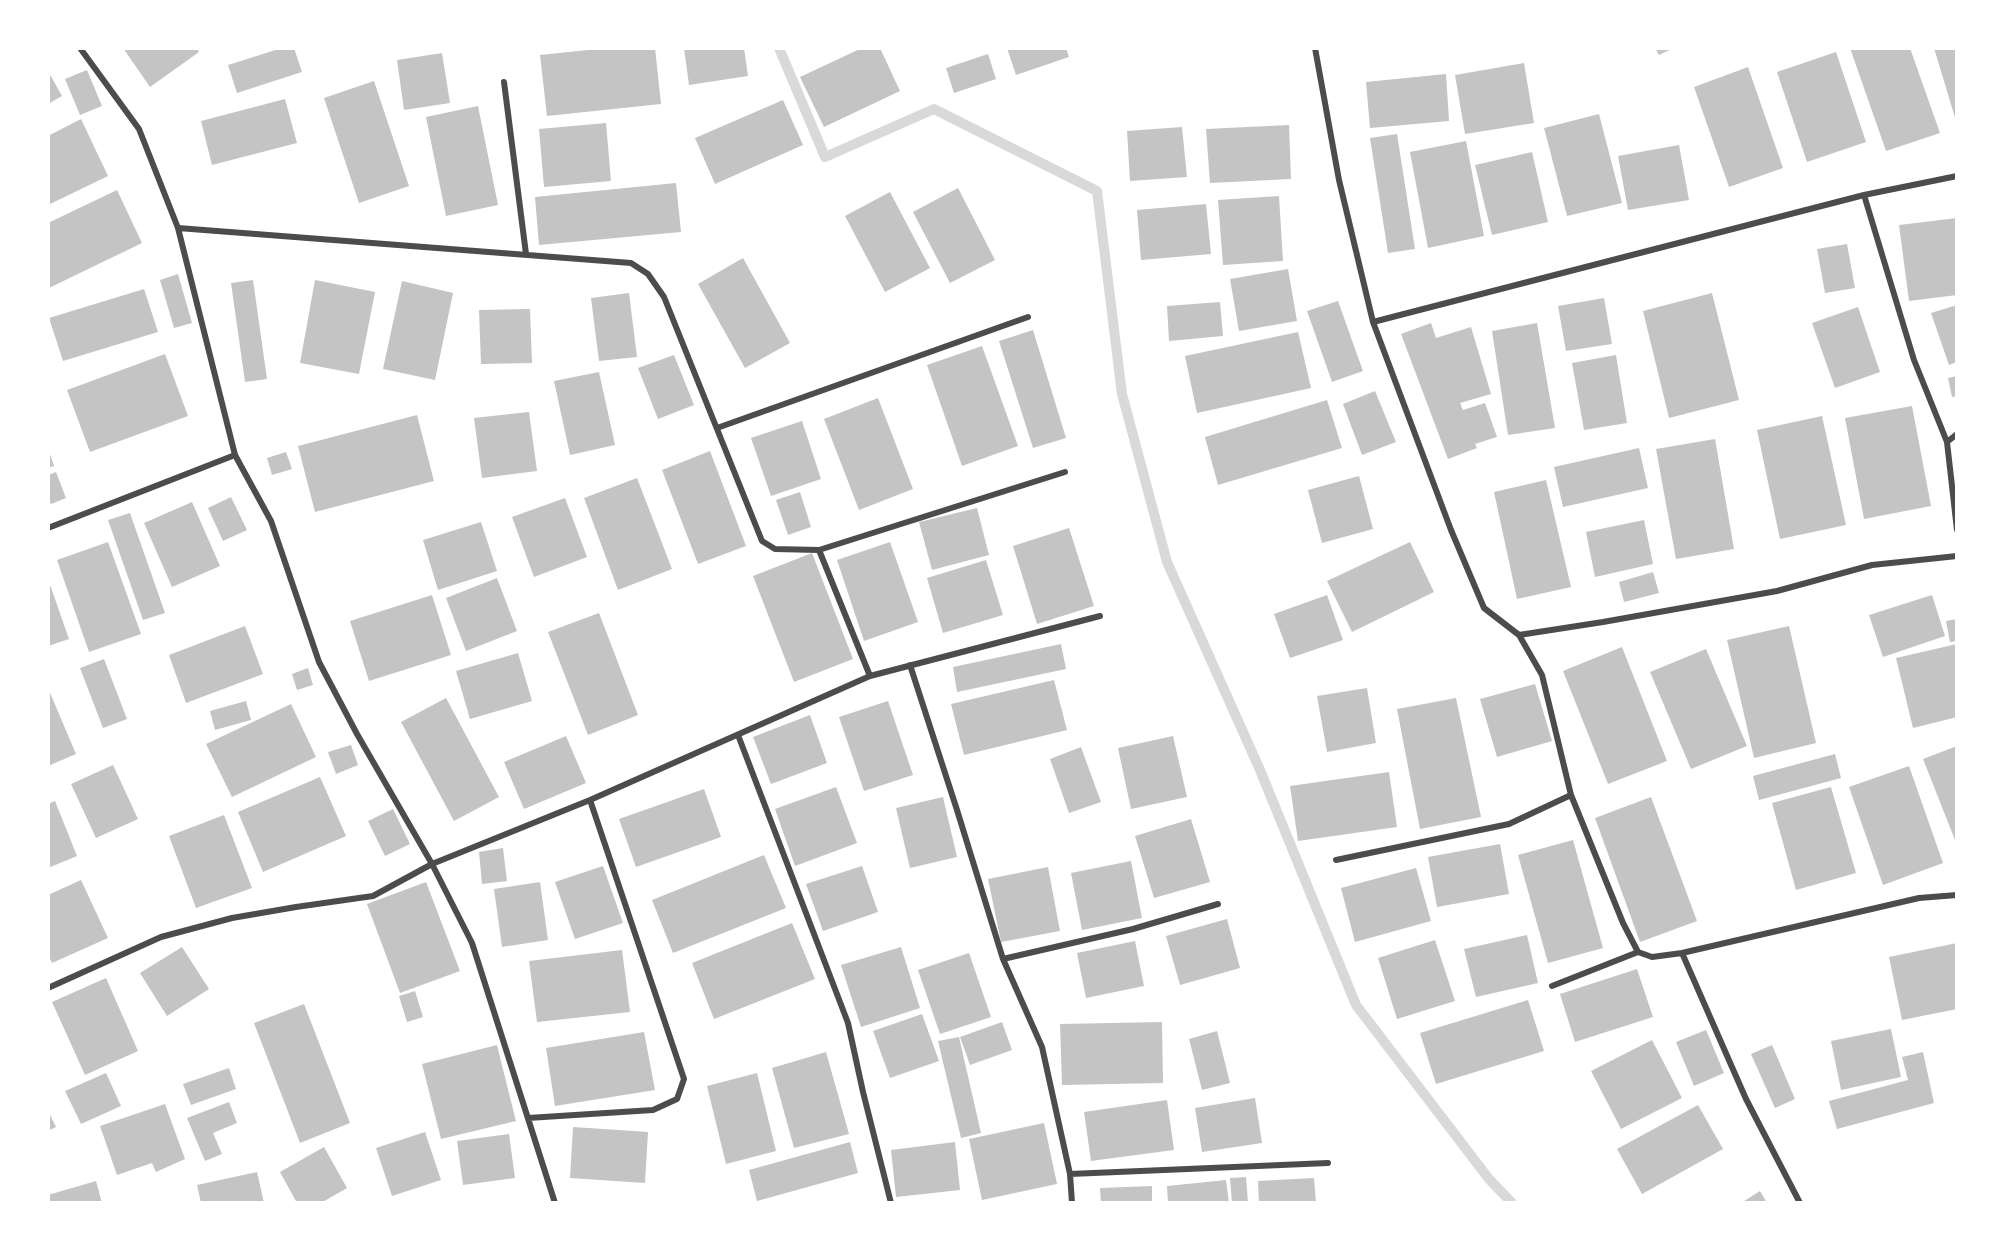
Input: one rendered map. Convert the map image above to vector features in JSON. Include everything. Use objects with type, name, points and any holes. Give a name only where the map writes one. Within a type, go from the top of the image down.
[{"type":"street","points":[[80,48],[139,129],[178,228],[235,455],[271,521],[319,662],[357,734],[432,864],[472,943],[555,1203]]},
{"type":"street","points":[[1315,48],[1339,180],[1373,322],[1451,530],[1484,608],[1519,635],[1542,675],[1571,795],[1623,923],[1638,952]]},
{"type":"street","points":[[504,82],[526,254]]},
{"type":"street","points":[[1373,322],[1864,195],[1957,176]]},
{"type":"street","points":[[1864,195],[1914,360],[1947,442],[1957,530]]},
{"type":"street","points":[[178,228],[631,263],[648,274],[664,297],[762,541],[775,549],[819,550],[1065,472]]},
{"type":"street","points":[[717,428],[1028,317]]},
{"type":"street","points":[[1947,442],[1957,434]]},
{"type":"street","points":[[48,528],[235,455]]},
{"type":"street","points":[[819,550],[870,676]]},
{"type":"street","points":[[1519,635],[1777,591],[1872,565],[1957,556]]},
{"type":"street","points":[[48,988],[161,937],[232,918],[296,906],[373,896],[432,864],[590,800],[870,676],[1100,616]]},
{"type":"street","points":[[910,665],[1003,959],[1042,1047],[1070,1174],[1072,1203]]},
{"type":"street","points":[[738,735],[848,1023],[891,1203]]},
{"type":"street","points":[[1336,860],[1509,824],[1571,795]]},
{"type":"street","points":[[528,1118],[652,1110],[677,1099],[684,1079],[590,800]]},
{"type":"street","points":[[1552,986],[1638,952],[1652,957],[1682,953],[1919,898],[1957,895]]},
{"type":"street","points":[[1003,959],[1133,928],[1218,904]]},
{"type":"street","points":[[1682,953],[1746,1099],[1800,1203]]},
{"type":"street","points":[[1070,1174],[1328,1163]]},
{"type":"building","points":[[123,48],[197,48],[199,52],[150,87]]},
{"type":"building","points":[[282,48],[294,48],[302,72],[237,93],[228,65]]},
{"type":"building","points":[[607,48],[655,48],[661,104],[547,116],[540,55]]},
{"type":"building","points":[[684,48],[744,48],[748,76],[689,85]]},
{"type":"building","points":[[862,48],[880,48],[900,91],[824,127],[800,77]]},
{"type":"building","points":[[1007,48],[1066,48],[1069,57],[1016,75]]},
{"type":"building","points":[[1655,48],[1674,48],[1659,55]]},
{"type":"building","points":[[1850,48],[1910,48],[1940,133],[1886,151]]},
{"type":"building","points":[[1934,48],[1957,48],[1957,121],[1956,121]]},
{"type":"building","points":[[1836,52],[1866,142],[1807,162],[1777,72]]},
{"type":"building","points":[[442,53],[450,103],[404,110],[397,60]]},
{"type":"building","points":[[988,54],[996,79],[954,93],[946,68]]},
{"type":"building","points":[[1524,63],[1534,123],[1465,134],[1455,75]]},
{"type":"building","points":[[1748,67],[1783,168],[1729,187],[1694,87]]},
{"type":"building","points":[[87,70],[102,106],[80,115],[65,79]]},
{"type":"building","points":[[48,71],[62,96],[48,104]]},
{"type":"building","points":[[1446,74],[1449,121],[1370,128],[1366,82]]},
{"type":"building","points":[[374,81],[409,186],[359,203],[324,98]]},
{"type":"building","points":[[285,99],[297,143],[212,165],[201,121]]},
{"type":"building","points":[[783,100],[803,145],[715,184],[695,138]]},
{"type":"building","points":[[478,106],[498,205],[446,216],[426,117]]},
{"type":"building","points":[[1599,114],[1622,203],[1567,216],[1544,128]]},
{"type":"building","points":[[81,119],[108,176],[48,205],[48,136]]},
{"type":"building","points":[[606,123],[611,181],[544,187],[539,129]]},
{"type":"building","points":[[1289,125],[1291,179],[1210,183],[1206,129]]},
{"type":"building","points":[[1182,127],[1187,177],[1130,181],[1127,131]]},
{"type":"building","points":[[1397,134],[1415,249],[1388,253],[1370,138]]},
{"type":"building","points":[[1466,141],[1484,236],[1428,248],[1410,152]]},
{"type":"building","points":[[1679,145],[1689,200],[1628,210],[1618,156]]},
{"type":"building","points":[[1532,152],[1548,222],[1492,235],[1475,165]]},
{"type":"building","points":[[676,183],[681,232],[539,245],[535,197]]},
{"type":"building","points":[[958,188],[995,260],[950,283],[913,212]]},
{"type":"building","points":[[117,190],[142,243],[49,288],[48,223]]},
{"type":"building","points":[[890,192],[930,268],[885,292],[845,216]]},
{"type":"building","points":[[1279,196],[1283,261],[1223,265],[1218,200]]},
{"type":"building","points":[[1206,204],[1211,254],[1141,260],[1137,210]]},
{"type":"building","points":[[1957,218],[1957,295],[1909,301],[1899,225]]},
{"type":"building","points":[[1847,244],[1855,288],[1825,293],[1817,249]]},
{"type":"building","points":[[743,258],[790,343],[745,368],[698,284]]},
{"type":"building","points":[[1288,269],[1297,321],[1239,331],[1230,279]]},
{"type":"building","points":[[178,274],[192,323],[174,328],[160,280]]},
{"type":"building","points":[[253,280],[267,379],[245,382],[231,283]]},
{"type":"building","points":[[315,280],[375,292],[359,374],[300,363]]},
{"type":"building","points":[[402,281],[453,293],[435,380],[383,369]]},
{"type":"building","points":[[144,289],[158,332],[63,361],[49,318]]},
{"type":"building","points":[[629,293],[637,357],[599,361],[591,298]]},
{"type":"building","points":[[1712,293],[1739,400],[1669,418],[1643,311]]},
{"type":"building","points":[[1604,298],[1612,344],[1566,351],[1558,306]]},
{"type":"building","points":[[1338,301],[1363,371],[1332,382],[1307,311]]},
{"type":"building","points":[[1220,302],[1223,336],[1169,341],[1167,306]]},
{"type":"building","points":[[1957,305],[1957,362],[1949,365],[1931,313]]},
{"type":"building","points":[[1858,307],[1880,372],[1835,388],[1812,323]]},
{"type":"building","points":[[530,309],[532,363],[481,364],[479,310]]},
{"type":"building","points":[[1431,323],[1436,338],[1471,327],[1491,394],[1460,403],[1463,410],[1485,403],[1497,437],[1475,444],[1477,448],[1448,459],[1401,334]]},
{"type":"building","points":[[1537,323],[1555,428],[1508,435],[1492,331]]},
{"type":"building","points":[[1033,330],[1066,438],[1033,448],[999,341]]},
{"type":"building","points":[[1298,332],[1311,388],[1197,413],[1185,356]]},
{"type":"building","points":[[982,346],[1018,446],[962,466],[927,365]]},
{"type":"building","points":[[165,354],[188,416],[90,452],[67,390]]},
{"type":"building","points":[[674,355],[694,405],[658,419],[638,368]]},
{"type":"building","points":[[1616,355],[1627,423],[1584,430],[1572,363]]},
{"type":"building","points":[[599,372],[615,445],[570,455],[554,381]]},
{"type":"building","points":[[1957,376],[1957,396],[1952,397],[1948,378]]},
{"type":"building","points":[[1375,391],[1396,442],[1362,455],[1343,404]]},
{"type":"building","points":[[878,398],[913,489],[859,510],[824,419]]},
{"type":"building","points":[[1327,400],[1342,448],[1218,485],[1205,437]]},
{"type":"building","points":[[1912,406],[1931,506],[1864,519],[1845,418]]},
{"type":"building","points":[[529,412],[537,471],[482,478],[474,418]]},
{"type":"building","points":[[417,415],[434,481],[315,512],[298,446]]},
{"type":"building","points":[[1822,416],[1846,525],[1780,539],[1757,430]]},
{"type":"building","points":[[802,421],[821,479],[771,496],[751,438]]},
{"type":"building","points":[[1715,439],[1734,549],[1676,559],[1656,449]]},
{"type":"building","points":[[48,448],[54,466],[48,468]]},
{"type":"building","points":[[1639,448],[1648,488],[1563,507],[1554,467]]},
{"type":"building","points":[[710,451],[746,546],[698,564],[662,470]]},
{"type":"building","points":[[286,452],[292,469],[272,475],[267,458]]},
{"type":"building","points":[[56,472],[66,498],[51,504],[48,498],[48,475]]},
{"type":"building","points":[[1359,476],[1373,529],[1322,543],[1308,490]]},
{"type":"building","points":[[637,478],[672,569],[618,590],[584,498]]},
{"type":"building","points":[[1546,480],[1571,587],[1517,599],[1494,492]]},
{"type":"building","points":[[800,492],[811,527],[788,535],[776,500]]},
{"type":"building","points":[[231,497],[247,530],[223,541],[208,508]]},
{"type":"building","points":[[565,498],[587,557],[534,577],[512,517]]},
{"type":"building","points":[[192,502],[220,566],[172,587],[144,523]]},
{"type":"building","points":[[977,508],[989,555],[932,570],[919,522]]},
{"type":"building","points":[[130,513],[165,613],[143,620],[108,520]]},
{"type":"building","points":[[1644,520],[1653,564],[1595,577],[1586,532]]},
{"type":"building","points":[[481,522],[497,571],[438,590],[423,540]]},
{"type":"building","points":[[1069,528],[1094,606],[1037,624],[1013,546]]},
{"type":"building","points":[[108,542],[141,634],[89,652],[57,560]]},
{"type":"building","points":[[890,542],[918,622],[864,641],[837,560]]},
{"type":"building","points":[[1410,542],[1434,592],[1352,632],[1327,581]]},
{"type":"building","points":[[812,553],[853,659],[794,682],[753,576]]},
{"type":"building","points":[[986,560],[1003,615],[943,633],[927,578]]},
{"type":"building","points":[[1653,572],[1659,593],[1624,602],[1619,582]]},
{"type":"building","points":[[497,578],[517,631],[466,651],[446,598]]},
{"type":"building","points":[[48,579],[69,639],[48,646]]},
{"type":"building","points":[[432,595],[451,655],[369,681],[350,621]]},
{"type":"building","points":[[1327,595],[1343,640],[1290,658],[1274,614]]},
{"type":"building","points":[[1932,595],[1945,636],[1883,657],[1869,615]]},
{"type":"building","points":[[599,613],[638,715],[588,735],[548,632]]},
{"type":"building","points":[[1957,619],[1957,641],[1950,642],[1946,621]]},
{"type":"building","points":[[245,626],[263,674],[186,703],[169,655]]},
{"type":"building","points":[[1789,626],[1816,743],[1754,758],[1727,640]]},
{"type":"building","points":[[1061,644],[1066,669],[957,692],[953,667]]},
{"type":"building","points":[[1957,644],[1957,717],[1913,728],[1896,658]]},
{"type":"building","points":[[1622,647],[1667,761],[1608,784],[1563,671]]},
{"type":"building","points":[[1706,649],[1747,746],[1691,769],[1650,672]]},
{"type":"building","points":[[518,653],[532,701],[470,719],[456,671]]},
{"type":"building","points":[[104,659],[127,719],[103,728],[80,668]]},
{"type":"building","points":[[308,668],[313,685],[297,690],[292,674]]},
{"type":"building","points":[[1054,680],[1067,730],[964,755],[951,704]]},
{"type":"building","points":[[1535,684],[1552,741],[1497,757],[1480,699]]},
{"type":"building","points":[[48,688],[76,754],[48,766]]},
{"type":"building","points":[[1367,688],[1376,743],[1327,752],[1317,696]]},
{"type":"building","points":[[446,698],[499,797],[454,821],[401,722]]},
{"type":"building","points":[[1456,698],[1481,817],[1420,829],[1397,709]]},
{"type":"building","points":[[246,701],[251,720],[215,730],[210,711]]},
{"type":"building","points":[[888,701],[913,775],[864,791],[839,717]]},
{"type":"building","points":[[291,704],[316,757],[232,797],[206,744]]},
{"type":"building","points":[[810,715],[827,763],[771,784],[753,737]]},
{"type":"building","points":[[566,736],[586,783],[524,809],[504,762]]},
{"type":"building","points":[[1173,736],[1187,797],[1131,809],[1118,748]]},
{"type":"building","points":[[351,745],[358,765],[336,774],[328,752]]},
{"type":"building","points":[[1957,746],[1957,845],[1923,759]]},
{"type":"building","points":[[1081,747],[1101,802],[1069,813],[1050,759]]},
{"type":"building","points":[[1835,754],[1841,778],[1759,800],[1753,776]]},
{"type":"building","points":[[113,765],[138,819],[96,838],[71,784]]},
{"type":"building","points":[[1909,766],[1943,863],[1883,885],[1849,787]]},
{"type":"building","points":[[1389,772],[1397,827],[1298,841],[1290,786]]},
{"type":"building","points":[[320,777],[346,836],[263,872],[238,812]]},
{"type":"building","points":[[836,787],[857,843],[795,866],[775,809]]},
{"type":"building","points":[[1831,787],[1856,873],[1796,890],[1772,803]]},
{"type":"building","points":[[704,789],[721,837],[636,867],[619,819]]},
{"type":"building","points":[[943,797],[957,857],[910,868],[896,808]]},
{"type":"building","points":[[1651,797],[1697,921],[1640,942],[1595,818]]},
{"type":"building","points":[[55,801],[77,856],[48,868],[48,804]]},
{"type":"building","points":[[393,809],[410,844],[385,856],[368,821]]},
{"type":"building","points":[[224,815],[252,888],[196,908],[169,836]]},
{"type":"building","points":[[1191,819],[1210,882],[1154,898],[1135,836]]},
{"type":"building","points":[[1573,840],[1603,948],[1548,963],[1518,855]]},
{"type":"building","points":[[1500,844],[1509,894],[1437,907],[1428,857]]},
{"type":"building","points":[[503,848],[507,881],[482,884],[479,852]]},
{"type":"building","points":[[764,855],[786,908],[673,953],[652,900]]},
{"type":"building","points":[[1131,861],[1142,918],[1082,930],[1071,873]]},
{"type":"building","points":[[603,866],[623,923],[575,939],[555,882]]},
{"type":"building","points":[[862,866],[878,912],[823,931],[806,884]]},
{"type":"building","points":[[1048,867],[1060,931],[1001,942],[988,879]]},
{"type":"building","points":[[1416,868],[1431,921],[1355,942],[1341,888]]},
{"type":"building","points":[[81,880],[108,938],[52,963],[48,954],[48,895]]},
{"type":"building","points":[[426,882],[460,971],[400,993],[367,904]]},
{"type":"building","points":[[540,882],[548,940],[502,947],[494,889]]},
{"type":"building","points":[[1227,919],[1240,968],[1180,985],[1166,936]]},
{"type":"building","points":[[792,923],[815,979],[714,1019],[692,963]]},
{"type":"building","points":[[1527,935],[1538,983],[1476,997],[1464,949]]},
{"type":"building","points":[[1435,940],[1455,1001],[1397,1019],[1378,958]]},
{"type":"building","points":[[1135,941],[1144,986],[1086,998],[1077,953]]},
{"type":"building","points":[[1957,943],[1957,1009],[1902,1020],[1889,957]]},
{"type":"building","points":[[182,947],[209,989],[167,1016],[140,973]]},
{"type":"building","points":[[901,947],[920,1008],[861,1027],[841,965]]},
{"type":"building","points":[[622,950],[630,1012],[537,1022],[529,961]]},
{"type":"building","points":[[969,953],[991,1017],[940,1034],[918,970]]},
{"type":"building","points":[[1637,969],[1653,1017],[1575,1042],[1560,994]]},
{"type":"building","points":[[106,978],[138,1051],[85,1075],[52,1002]]},
{"type":"building","points":[[415,991],[423,1017],[407,1022],[399,996]]},
{"type":"building","points":[[1528,1000],[1544,1051],[1436,1084],[1420,1033]]},
{"type":"building","points":[[304,1004],[350,1123],[300,1143],[254,1023]]},
{"type":"building","points":[[922,1014],[939,1061],[890,1078],[873,1031]]},
{"type":"building","points":[[1002,1022],[1012,1050],[970,1065],[960,1037]]},
{"type":"building","points":[[1162,1022],[1163,1083],[1062,1085],[1060,1024]]},
{"type":"building","points":[[1891,1029],[1901,1077],[1841,1090],[1831,1041]]},
{"type":"building","points":[[1706,1030],[1724,1073],[1694,1086],[1676,1042]]},
{"type":"building","points":[[1217,1031],[1230,1083],[1202,1090],[1189,1039]]},
{"type":"building","points":[[644,1032],[655,1090],[555,1106],[546,1048]]},
{"type":"building","points":[[959,1037],[981,1133],[961,1138],[938,1041]]},
{"type":"building","points":[[1652,1040],[1682,1098],[1621,1129],[1591,1071]]},
{"type":"building","points":[[497,1045],[516,1121],[441,1139],[422,1064]]},
{"type":"building","points":[[1772,1045],[1795,1099],[1775,1108],[1751,1054]]},
{"type":"building","points":[[826,1052],[849,1134],[794,1148],[772,1068]]},
{"type":"building","points":[[1923,1052],[1934,1103],[1837,1129],[1829,1101],[1908,1080],[1902,1057]]},
{"type":"building","points":[[229,1068],[236,1089],[191,1105],[183,1084]]},
{"type":"building","points":[[106,1073],[121,1106],[81,1124],[65,1091]]},
{"type":"building","points":[[757,1073],[776,1151],[726,1164],[707,1086]]},
{"type":"building","points":[[1255,1098],[1262,1143],[1202,1152],[1195,1108]]},
{"type":"building","points":[[1167,1100],[1174,1150],[1091,1161],[1084,1112]]},
{"type":"building","points":[[229,1102],[237,1123],[213,1133],[222,1154],[205,1161],[187,1118]]},
{"type":"building","points":[[165,1104],[185,1159],[156,1172],[152,1163],[117,1175],[100,1126]]},
{"type":"building","points":[[1698,1105],[1723,1149],[1642,1194],[1617,1149]]},
{"type":"building","points":[[48,1111],[56,1127],[48,1131]]},
{"type":"building","points":[[1044,1123],[1057,1184],[982,1200],[969,1139]]},
{"type":"building","points":[[573,1127],[648,1132],[645,1183],[570,1178]]},
{"type":"building","points":[[425,1132],[441,1180],[392,1196],[376,1148]]},
{"type":"building","points":[[509,1134],[515,1178],[463,1185],[457,1141]]},
{"type":"building","points":[[850,1142],[858,1173],[757,1201],[749,1170]]},
{"type":"building","points":[[955,1142],[960,1190],[896,1197],[891,1150]]},
{"type":"building","points":[[324,1147],[347,1188],[321,1203],[297,1203],[280,1172]]},
{"type":"building","points":[[257,1172],[264,1203],[201,1203],[197,1185]]},
{"type":"building","points":[[1246,1177],[1248,1203],[1232,1203],[1230,1178]]},
{"type":"building","points":[[1314,1178],[1316,1203],[1259,1203],[1258,1181]]},
{"type":"building","points":[[1226,1180],[1229,1203],[1168,1203],[1167,1186]]},
{"type":"building","points":[[96,1181],[102,1203],[48,1203],[48,1195]]},
{"type":"building","points":[[1152,1186],[1152,1203],[1101,1203],[1100,1188]]},
{"type":"building","points":[[1760,1191],[1767,1203],[1741,1203]]},
{"type":"waterway","points":[[779,48],[825,157],[934,109],[1097,191],[1122,394],[1167,562],[1260,770],[1356,1005],[1489,1179],[1512,1203]]}]
